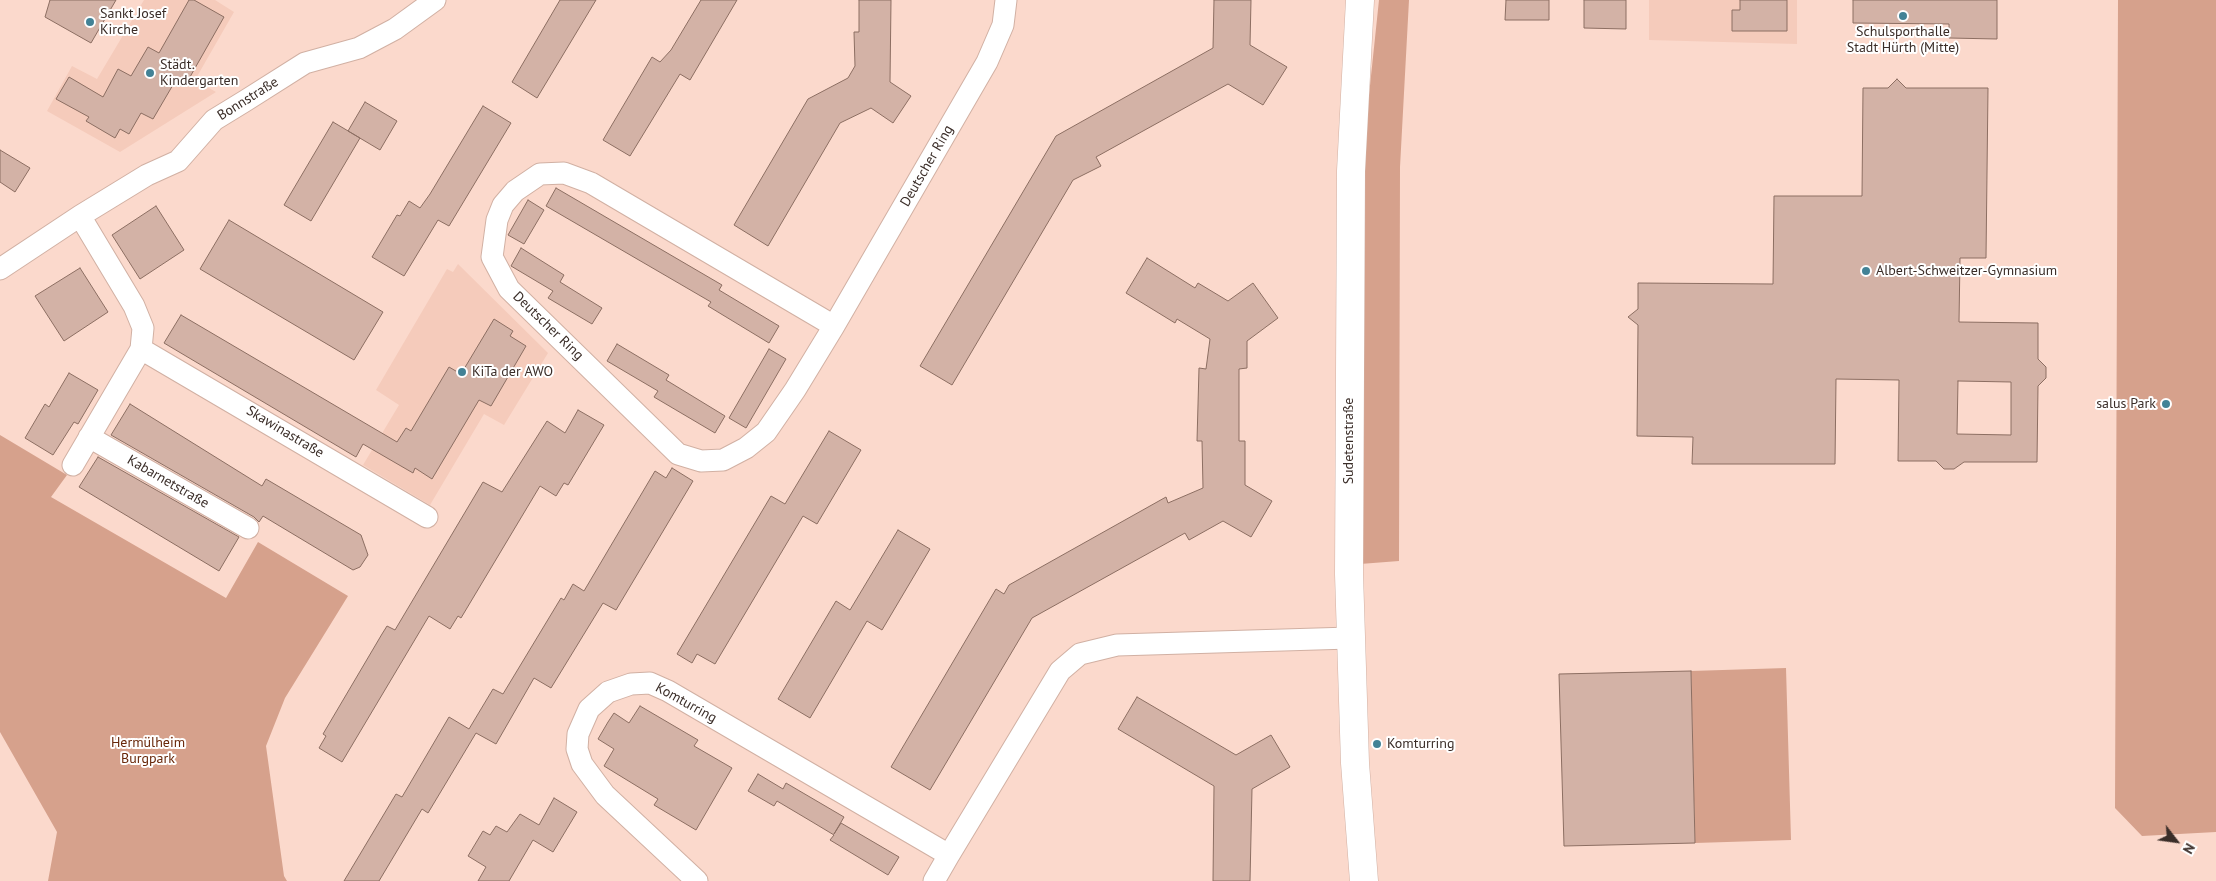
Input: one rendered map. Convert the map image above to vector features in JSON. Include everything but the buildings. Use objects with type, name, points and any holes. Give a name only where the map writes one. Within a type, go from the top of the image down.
[{"type":"street","name":"Bonnstraße","points":[[0,269],[80,216],[147,175],[178,161],[214,120],[306,63],[359,48],[395,29],[435,0]]},
{"type":"street","name":"Deutscher Ring","points":[[834,326],[591,183],[564,173],[540,174],[515,191],[503,206],[497,220],[492,257],[509,289],[678,454],[701,461],[722,460],[746,448],[766,432],[795,390],[834,326],[987,62],[1003,25],[1006,0]]},
{"type":"street","name":"Sudetenstraße","points":[[1360,0],[1351,171],[1350,638],[1355,763],[1364,881]]},
{"type":"street","points":[[73,466],[141,349],[143,328],[134,306],[80,216]]},
{"type":"street","name":"Skawinastraße","points":[[141,349],[428,517]]},
{"type":"street","name":"Kabarnetstraße","points":[[89,437],[248,528]]},
{"type":"street","points":[[934,881],[1060,671],[1080,654],[1117,645],[1350,638]]},
{"type":"street","name":"Komturring","points":[[697,881],[606,795],[582,764],[577,749],[578,734],[589,709],[608,692],[631,684],[650,683],[668,691],[949,855]]},
{"type":"shaded area","name":"Städt. Kindergarten","points":[[144,0],[215,0],[234,12],[195,80],[216,92],[120,152],[47,111],[72,66],[97,79]]},
{"type":"shaded area","points":[[1649,0],[1797,0],[1797,44],[1649,40]]},
{"type":"shaded area","name":"KiTa der AWO","points":[[458,264],[548,353],[504,425],[484,414],[430,505],[363,465],[399,405],[376,390],[447,269],[453,272]]},
{"type":"green space","points":[[1379,0],[1409,0],[1400,167],[1399,561],[1360,564],[1363,152]]},
{"type":"green space","name":"salus Park","points":[[2118,0],[2216,0],[2216,832],[2142,836],[2115,808]]},
{"type":"green space","name":"Hermülheim Burgpark","points":[[0,435],[67,475],[51,497],[226,598],[258,542],[348,596],[285,698],[266,746],[284,876],[287,881],[48,881],[57,832],[0,732]]},
{"type":"green space","points":[[1786,668],[1791,840],[1695,843],[1691,671]]},
{"type":"place","name":"Schulsporthalle Stadt Hürth (Mitte)","points":[[1903,16]]},
{"type":"place","name":"Sankt Josef Kirche","points":[[90,22]]},
{"type":"place","name":"Städt. Kindergarten","points":[[150,73]]},
{"type":"place","name":"Albert-Schweitzer-Gymnasium","points":[[1866,271]]},
{"type":"place","name":"KiTa der AWO","points":[[462,372]]},
{"type":"place","name":"salus Park","points":[[2166,404]]},
{"type":"place","name":"Komturring","points":[[1377,744]]}]
